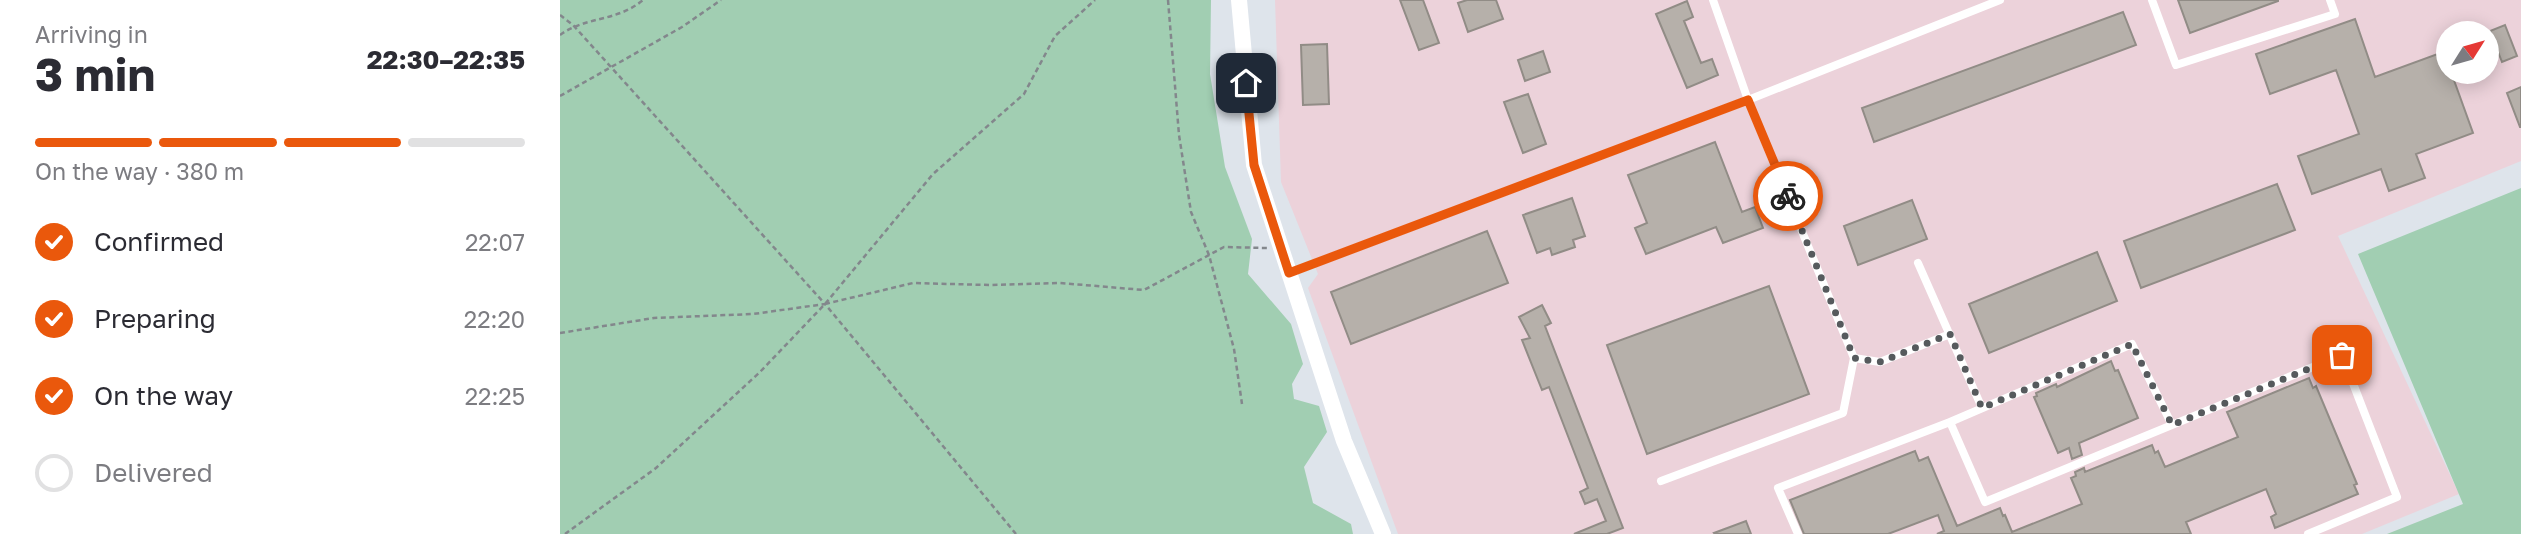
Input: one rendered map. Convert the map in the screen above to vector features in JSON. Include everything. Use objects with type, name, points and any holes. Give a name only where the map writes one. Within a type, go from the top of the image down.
[{"type":"street","points":[[1239,0],[1254,165],[1344,441],[1383,534]]},
{"type":"lane","points":[[1661,481],[1843,413],[1854,358],[1748,100],[1713,0]]},
{"type":"lane","points":[[1289,273],[1748,100],[2000,0]]},
{"type":"lane","points":[[2152,0],[2176,65],[2335,14],[2330,0]]},
{"type":"lane","points":[[1918,263],[1982,408]]},
{"type":"lane","points":[[1854,358],[1880,362],[1950,334]]},
{"type":"lane","points":[[1798,534],[1778,488],[1950,422],[2132,344],[2172,425]]},
{"type":"lane","points":[[1950,422],[1985,502],[2342,355],[2396,497],[2308,534]]},
{"type":"path","points":[[560,35],[573,25],[620,15],[643,0]]},
{"type":"path","points":[[560,96],[682,27],[721,0]]},
{"type":"path","points":[[565,534],[656,468],[760,372],[825,304],[933,174],[1024,94],[1055,36],[1095,0]]},
{"type":"path","points":[[1168,0],[1179,135],[1191,212],[1209,256],[1234,349],[1242,404]]},
{"type":"path","points":[[560,15],[573,25],[611,66],[825,304],[1016,534]]},
{"type":"path","points":[[560,333],[654,318],[753,314],[825,304],[913,283],[1060,283],[1144,290],[1224,247],[1281,249]]},
{"type":"shaded area","points":[[1275,0],[2521,0],[2521,161],[2338,236],[2459,494],[2362,534],[1398,534],[1308,288],[1318,274],[1281,182]]},
{"type":"green space","points":[[560,0],[1211,0],[1210,74],[1225,167],[1252,239],[1248,274],[1291,324],[1303,364],[1292,384],[1294,399],[1319,406],[1327,432],[1304,467],[1313,503],[1351,524],[1353,534],[560,534]]},
{"type":"green space","points":[[2521,188],[2521,534],[2387,534],[2463,504],[2358,254]]},
{"type":"building","points":[[1400,0],[1423,0],[1439,43],[1419,50]]},
{"type":"building","points":[[1467,0],[1496,0],[1503,19],[1468,32],[1458,3]]},
{"type":"building","points":[[2178,0],[2278,0],[2278,1],[2190,33]]},
{"type":"building","points":[[1687,1],[1693,17],[1684,21],[1701,63],[1712,59],[1718,75],[1687,88],[1656,14]]},
{"type":"building","points":[[2123,12],[2136,45],[1874,142],[1862,108]]},
{"type":"building","points":[[2355,19],[2375,77],[2436,55],[2436,84],[2455,84],[2473,133],[2416,154],[2425,178],[2389,191],[2381,169],[2312,194],[2298,156],[2359,134],[2336,70],[2270,94],[2256,54]]},
{"type":"building","points":[[2505,25],[2517,56],[2502,62],[2499,54],[2499,27]]},
{"type":"building","points":[[1327,44],[1329,104],[1303,105],[1301,45]]},
{"type":"building","points":[[1543,51],[1550,72],[1525,81],[1518,60]]},
{"type":"building","points":[[2521,87],[2521,127],[2520,127],[2507,93]]},
{"type":"building","points":[[1528,94],[1546,144],[1523,153],[1504,102]]},
{"type":"building","points":[[1715,142],[1742,212],[1755,207],[1763,228],[1723,243],[1716,227],[1646,254],[1635,228],[1647,223],[1628,175]]},
{"type":"building","points":[[2277,184],[2295,230],[2141,288],[2124,241]]},
{"type":"building","points":[[1572,198],[1585,236],[1573,240],[1575,247],[1552,255],[1550,248],[1537,253],[1523,215]]},
{"type":"building","points":[[1912,200],[1927,239],[1858,265],[1844,226]]},
{"type":"building","points":[[1487,231],[1508,283],[1351,344],[1331,292]]},
{"type":"building","points":[[2097,252],[2117,301],[1989,353],[1969,304]]},
{"type":"building","points":[[1769,286],[1809,394],[1647,454],[1607,345]]},
{"type":"building","points":[[1542,305],[1551,323],[1545,326],[1623,528],[1607,534],[1574,534],[1606,521],[1597,499],[1585,504],[1580,492],[1588,488],[1549,387],[1542,390],[1522,340],[1530,338],[1519,317]]},
{"type":"building","points":[[2111,361],[2115,371],[2118,370],[2138,418],[2079,443],[2082,455],[2072,459],[2069,448],[2058,453],[2034,397],[2037,396],[2036,393],[2056,384],[2057,387]]},
{"type":"building","points":[[2309,378],[2313,388],[2316,386],[2357,484],[2354,485],[2358,494],[2275,528],[2271,517],[2276,514],[2266,489],[2186,522],[2191,534],[1937,534],[1944,531],[1938,515],[1888,534],[1804,534],[1790,500],[1915,451],[1919,461],[1928,457],[1957,526],[2000,508],[2012,532],[2082,504],[2071,478],[2076,476],[2075,472],[2084,468],[2085,472],[2152,445],[2155,453],[2158,451],[2165,467],[2238,437],[2227,412]]},
{"type":"building","points":[[1746,521],[1751,534],[1714,533]]},
{"type":"way so far","points":[[1788,196],[1854,358],[1880,362],[1950,334],[1982,408],[2132,344],[2172,425],[2342,355]]},
{"type":"route","points":[[1246,83],[1254,165],[1289,273],[1748,100],[1788,196]]}]
